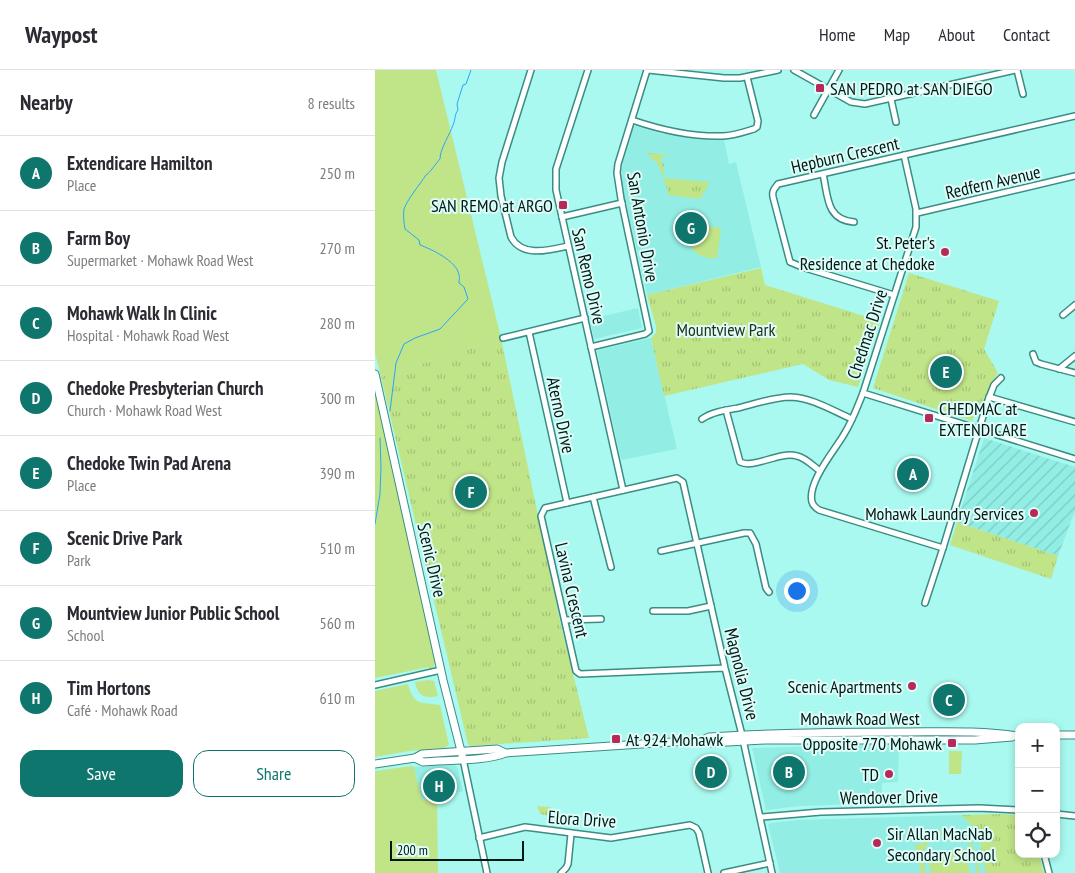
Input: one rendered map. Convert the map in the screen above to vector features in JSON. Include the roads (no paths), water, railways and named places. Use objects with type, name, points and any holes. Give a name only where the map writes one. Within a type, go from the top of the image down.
[{"type":"main road","name":"Scenic Drive","points":[[375,374],[441,670],[462,755]]},
{"type":"main road","name":"Mohawk Road West","points":[[375,764],[415,758],[423,762],[462,755],[498,756],[505,753],[703,740],[709,743],[743,738],[886,732],[1000,733],[1015,736]]},
{"type":"main road","points":[[876,740],[886,732]]},
{"type":"main road","points":[[1060,735],[1075,735]]},
{"type":"main road","name":"Mohawk Road West","points":[[743,738],[975,740],[1015,736]]},
{"type":"street","points":[[531,70],[502,162],[499,178],[501,196],[514,243],[536,251],[568,246]]},
{"type":"street","name":"San Remo Drive","points":[[588,70],[556,169],[556,190],[623,490]]},
{"type":"street","points":[[648,70],[694,72],[724,78],[778,70]]},
{"type":"street","name":"San Antonio Drive","points":[[591,347],[645,334],[649,330],[617,173],[631,120],[648,70]]},
{"type":"street","points":[[793,70],[858,104],[891,99],[1016,70],[1023,94]]},
{"type":"street","points":[[814,115],[839,70]]},
{"type":"street","points":[[631,120],[664,130],[713,136],[725,136],[754,130],[757,127],[758,121],[747,76]]},
{"type":"street","points":[[891,99],[896,122]]},
{"type":"street","name":"Hepburn Crescent","points":[[894,295],[790,262],[772,192],[778,184],[1075,116]]},
{"type":"street","name":"Chedmac Drive","points":[[903,155],[917,214],[913,238],[863,393],[1075,459]]},
{"type":"street","points":[[823,174],[832,211],[839,219],[854,222]]},
{"type":"street","name":"Redfern Avenue","points":[[917,214],[1075,176]]},
{"type":"street","points":[[562,217],[622,204]]},
{"type":"street","points":[[1063,315],[1075,305]]},
{"type":"street","points":[[503,338],[585,318]]},
{"type":"street","name":"Aterno Drive","points":[[529,332],[567,503]]},
{"type":"street","points":[[1033,354],[1036,362],[1075,374]]},
{"type":"street","points":[[1059,369],[1075,356]]},
{"type":"street","points":[[925,603],[989,397],[994,385],[1001,378]]},
{"type":"street","points":[[863,393],[852,420],[813,486],[811,500],[813,506],[819,510],[943,548]]},
{"type":"street","points":[[701,419],[707,415],[726,410],[791,397],[810,401],[852,420]]},
{"type":"street","points":[[989,397],[1075,422]]},
{"type":"street","points":[[726,410],[740,462],[748,464],[788,454],[803,458],[821,471]]},
{"type":"street","name":"Lavina Crescent","points":[[683,482],[677,478],[545,508],[541,516],[576,671],[580,674],[725,668]]},
{"type":"street","name":"Magnolia Drive","points":[[683,482],[761,817],[772,873]]},
{"type":"street","points":[[593,497],[611,567]]},
{"type":"street","points":[[661,551],[697,542],[750,533],[756,544],[766,588],[769,592]]},
{"type":"street","points":[[653,611],[688,611],[711,606]]},
{"type":"street","points":[[565,620],[601,620]]},
{"type":"street","points":[[375,685],[441,670]]},
{"type":"street","points":[[462,755],[487,873]]},
{"type":"street","name":"Wendover Drive","points":[[761,817],[821,812],[979,808],[1015,810]]},
{"type":"street","points":[[1060,814],[1075,816]]},
{"type":"street","name":"Elora Drive","points":[[479,838],[525,827],[611,838],[690,825],[696,828],[699,833],[708,873]]},
{"type":"street","points":[[561,873],[566,868],[571,834]]},
{"type":"street","points":[[1045,858],[1049,873]]},
{"type":"street","points":[[724,873],[770,863]]},
{"type":"waterway","points":[[390,411],[396,363],[404,344],[440,329],[468,299],[464,287],[459,283],[459,276],[454,265],[443,256],[420,245],[419,240],[405,229],[404,209],[426,175],[440,159],[454,123],[463,85],[466,84],[471,70]]},
{"type":"waterway","points":[[375,524],[380,494],[380,438]]},
{"type":"place","name":"SAN PEDRO at SAN DIEGO","points":[[820,88]]},
{"type":"place","name":"SAN REMO at ARGO","points":[[563,205]]},
{"type":"place","name":"Mountview Junior Public School","points":[[691,228]]},
{"type":"place","name":"St. Peter's Residence at Chedoke","points":[[945,252]]},
{"type":"place","name":"Chedoke Twin Pad Arena","points":[[946,372]]},
{"type":"place","name":"CHEDMAC at EXTENDICARE","points":[[929,418]]},
{"type":"place","name":"Extendicare Hamilton","points":[[913,474]]},
{"type":"place","name":"Scenic Drive Park","points":[[471,492]]},
{"type":"place","name":"Mohawk Laundry Services","points":[[1034,513]]},
{"type":"place","name":"Scenic Apartments","points":[[912,686]]},
{"type":"place","name":"Mohawk Walk In Clinic","points":[[949,700]]},
{"type":"place","name":"At 924 Mohawk","points":[[616,739]]},
{"type":"place","name":"Opposite 770 Mohawk","points":[[952,743]]},
{"type":"place","name":"Chedoke Presbyterian Church","points":[[711,772]]},
{"type":"place","name":"Farm Boy","points":[[789,772]]},
{"type":"place","name":"TD","points":[[889,774]]},
{"type":"place","name":"Tim Hortons","points":[[439,786]]},
{"type":"place","name":"Sir Allan MacNab Secondary School","points":[[877,843]]},
{"type":"park label","name":"Mountview Park","points":[[726,329]]}]
